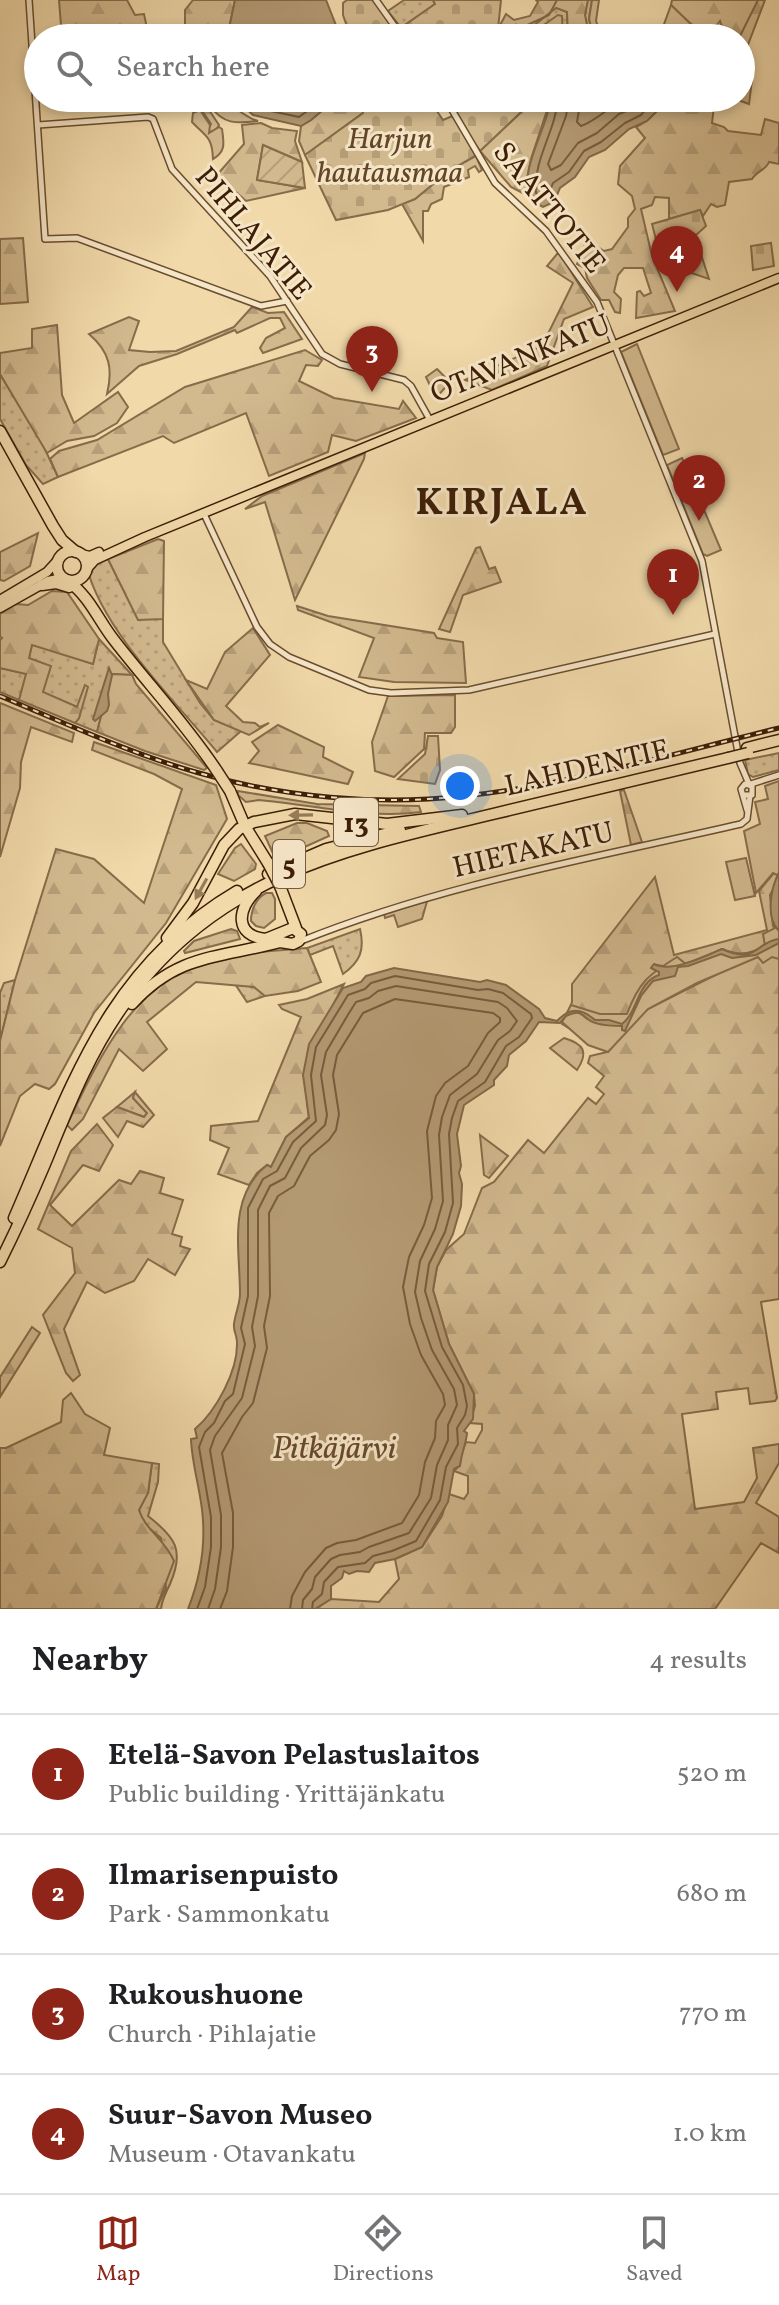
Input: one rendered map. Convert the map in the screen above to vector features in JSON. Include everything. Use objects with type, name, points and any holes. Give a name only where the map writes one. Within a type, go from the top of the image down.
[{"type":"highway","points":[[0,431],[62,540],[86,561],[89,594],[117,644]]},
{"type":"highway","points":[[29,483],[56,541],[58,560],[66,580],[87,600],[117,644],[192,735],[230,791],[280,886],[292,930],[286,940],[294,943]]},
{"type":"highway","points":[[58,560],[66,552],[79,553]]},
{"type":"highway","points":[[66,580],[78,580],[85,572]]},
{"type":"highway","points":[[42,585],[56,583],[67,586],[87,600]]},
{"type":"highway","name":"LAHDENTIE","points":[[0,1262],[70,1104],[106,1033],[126,1003],[168,954],[214,915],[258,886],[320,859],[779,743]]},
{"type":"highway","name":"LAHDENTIE","points":[[0,1249],[84,1057],[118,999],[166,945],[211,908],[288,864],[351,842],[727,755]]},
{"type":"highway","name":"13","points":[[247,825],[295,814],[387,824],[462,815]]},
{"type":"highway","points":[[143,969],[193,903],[224,845],[247,825]]},
{"type":"highway","points":[[258,886],[243,908],[243,926],[260,939],[292,930]]},
{"type":"highway","points":[[106,1033],[145,991],[181,967],[220,954],[280,942],[294,943]]},
{"type":"main road","name":"OTAVANKATU","points":[[79,553],[90,556],[204,514],[779,278]]},
{"type":"main road","name":"OTAVANKATU","points":[[85,572],[95,560],[145,537]]},
{"type":"main road","points":[[0,600],[47,572],[58,560]]},
{"type":"main road","points":[[0,608],[52,579],[66,580]]},
{"type":"street","points":[[29,0],[31,24]]},
{"type":"street","points":[[376,0],[393,24]]},
{"type":"street","points":[[37,112],[45,239],[77,238],[261,306],[287,301]]},
{"type":"street","name":"SAATTOTIE","points":[[453,112],[495,183],[546,231],[597,302],[697,543],[740,763]]},
{"type":"street","name":"PIHLAJATIE","points":[[38,125],[153,119],[172,169],[270,276],[322,354],[340,364],[404,380],[420,399],[430,420]]},
{"type":"street","points":[[204,514],[257,627],[270,644],[289,657],[369,690],[391,693],[469,690],[715,634]]},
{"type":"street","points":[[740,763],[752,794]]},
{"type":"street","points":[[740,763],[741,787],[747,810]]},
{"type":"street","points":[[741,787],[779,775]]},
{"type":"street","points":[[747,810],[752,794],[764,780]]},
{"type":"street","points":[[743,795],[752,794]]},
{"type":"street","name":"HIETAKATU","points":[[294,943],[452,889],[741,824],[747,819],[747,810]]},
{"type":"street","name":"HIETAKATU","points":[[292,930],[306,934],[320,932]]},
{"type":"green space","points":[[59,0],[127,0],[135,15],[144,14],[146,24],[61,24]]},
{"type":"green space","points":[[193,0],[235,0],[230,24],[185,24],[185,10]]},
{"type":"green space","points":[[347,0],[374,0],[390,24],[346,24],[343,3]]},
{"type":"green space","points":[[404,0],[433,0],[435,4],[406,24],[398,24],[388,11]]},
{"type":"green space","points":[[433,0],[501,0],[499,24],[406,24],[435,4]]},
{"type":"green space","points":[[536,0],[592,0],[590,24],[567,24],[567,12],[556,8],[536,24],[501,24],[506,14],[514,20],[530,16],[538,2]]},
{"type":"green space","points":[[592,0],[599,0],[597,24],[590,24]]},
{"type":"green space","points":[[672,0],[765,0],[755,26],[691,24],[671,5]]},
{"type":"green space","points":[[671,5],[691,24],[664,24]]},
{"type":"green space","points":[[556,7],[567,12],[567,24],[535,24]]},
{"type":"green space","points":[[558,15],[562,16],[562,24],[545,24]]},
{"type":"green space","points":[[201,112],[210,125],[209,133],[219,127],[222,129],[222,150],[213,159],[210,141],[192,122],[193,113]]},
{"type":"green space","points":[[203,112],[210,112],[219,125],[215,132],[207,131],[211,124]]},
{"type":"green space","points":[[215,112],[240,112],[258,121],[237,122]]},
{"type":"green space","points":[[320,112],[363,112],[305,155],[299,141],[301,126]]},
{"type":"green space","name":"Harjun hautausmaa","points":[[438,112],[443,120],[455,115],[453,112],[521,112],[480,151],[456,116],[478,154],[449,171],[415,199],[388,210],[336,220],[305,155],[363,113]]},
{"type":"green space","points":[[521,112],[546,112],[531,159],[526,183],[528,196],[511,187],[480,151]]},
{"type":"green space","points":[[655,112],[713,112],[712,123],[728,131],[761,135],[765,119],[779,123],[779,164],[769,162],[752,179],[729,182],[725,205],[717,207],[711,204],[703,216],[700,210],[669,219],[669,198],[655,197],[652,205],[641,209],[652,256],[675,311],[636,318],[637,292],[644,296],[651,293],[643,268],[624,268],[618,275],[614,292],[621,299],[620,313],[615,312],[609,300],[601,300],[587,278],[585,268],[577,264],[587,240],[604,251],[612,249],[628,227],[628,218],[635,209],[632,196],[618,184],[620,166],[645,138],[636,127]]},
{"type":"green space","points":[[261,123],[272,128],[297,131],[295,141],[302,162],[263,145],[257,180],[305,188],[246,201],[217,175],[244,144],[242,125]]},
{"type":"green space","points":[[263,145],[302,162],[305,188],[257,180]]},
{"type":"green space","points":[[476,156],[482,170],[479,172],[475,166],[468,170],[469,177],[444,187],[442,199],[431,204],[428,211],[423,211],[423,241],[402,204],[415,199],[449,171]]},
{"type":"green space","points":[[700,210],[706,226],[695,236],[709,279],[662,263],[652,224]]},
{"type":"green space","points":[[23,238],[28,302],[0,304],[0,239]]},
{"type":"green space","points":[[771,243],[774,266],[753,270],[751,246]]},
{"type":"green space","points":[[560,254],[593,307],[564,319],[547,366],[492,390],[465,380],[542,346],[573,283],[547,266]]},
{"type":"green space","points":[[252,307],[268,313],[284,312],[302,339],[263,353],[260,348],[266,338],[285,328],[280,318],[270,318],[237,333],[235,330],[139,366],[107,394],[110,377],[106,354],[89,334],[129,317],[139,321],[129,350],[176,351],[234,327]]},
{"type":"green space","points":[[57,325],[62,395],[74,423],[118,392],[128,407],[117,423],[94,436],[67,441],[47,453],[0,374],[0,353],[32,348],[32,329]]},
{"type":"green space","points":[[637,344],[679,449],[663,455],[621,352]]},
{"type":"green space","points":[[305,350],[322,360],[318,366],[306,365],[299,381],[334,398],[399,409],[403,401],[416,418],[356,441],[332,435],[328,452],[269,476],[246,413],[174,443],[163,436],[58,477],[50,459],[59,451],[97,440],[185,387]]},
{"type":"green space","points":[[437,369],[450,382],[436,398],[426,377]]},
{"type":"green space","points":[[0,374],[42,443],[58,477],[43,484],[26,465],[0,419]]},
{"type":"green space","points":[[365,453],[295,600],[265,502],[245,509],[262,496]]},
{"type":"green space","points":[[682,458],[721,550],[707,556],[703,554],[667,465]]},
{"type":"green space","points":[[38,533],[30,566],[4,581],[0,580],[0,552]]},
{"type":"green space","points":[[158,539],[164,541],[163,619],[138,620],[108,559]]},
{"type":"green space","points":[[480,547],[489,569],[495,567],[501,582],[463,595],[450,632],[439,629],[476,548]]},
{"type":"green space","points":[[108,559],[138,619],[163,619],[163,642],[200,703],[214,720],[241,731],[217,752],[143,665],[108,616],[87,568]]},
{"type":"green space","points":[[52,591],[67,592],[99,639],[93,664],[32,645],[29,658],[51,666],[43,692],[77,707],[85,685],[88,687],[75,723],[19,700],[26,674],[0,668],[0,614],[16,604],[28,605]]},
{"type":"green space","points":[[297,606],[328,616],[434,633],[437,638],[463,642],[466,683],[394,682],[359,677],[374,638],[298,610]]},
{"type":"green space","points":[[253,628],[270,655],[226,706],[243,722],[255,723],[260,727],[269,723],[249,735],[214,720],[186,680],[207,689],[225,652]]},
{"type":"green space","points":[[99,639],[132,675],[112,674],[97,732],[75,723],[79,718],[85,686],[77,707],[42,692],[29,658],[32,644],[93,664]]},
{"type":"green space","points":[[0,668],[27,674],[19,700],[0,692]]},
{"type":"green space","points":[[112,674],[132,675],[136,684],[207,768],[204,770],[145,751],[97,732]]},
{"type":"green space","points":[[455,695],[455,727],[451,733],[425,733],[424,749],[394,777],[375,771],[372,742],[388,696]]},
{"type":"green space","points":[[0,703],[74,733],[72,742],[31,727],[21,762],[20,788],[0,857]]},
{"type":"green space","points":[[278,725],[324,747],[323,757],[353,772],[348,784],[249,763],[259,751],[252,742]]},
{"type":"green space","points":[[428,736],[438,736],[440,770],[435,784],[398,779],[425,754]]},
{"type":"green space","points":[[94,742],[216,785],[227,819],[166,923],[94,1013],[55,1084],[49,1089],[35,1084],[20,1096],[0,1146],[0,1041],[15,980],[56,849],[94,859],[144,903],[182,789],[154,774],[92,750]]},
{"type":"green space","points":[[779,753],[779,770],[753,777],[748,774],[745,760]]},
{"type":"green space","points":[[779,781],[779,873],[773,873],[756,893],[744,831],[760,824],[755,802],[768,799],[765,786]]},
{"type":"green space","points":[[624,790],[642,842],[631,845],[620,791]]},
{"type":"green space","points":[[238,791],[317,804],[419,806],[421,812],[381,814],[259,800],[246,802]]},
{"type":"green space","points":[[297,823],[307,823],[327,831],[329,836],[276,860],[265,836]]},
{"type":"green space","points":[[241,844],[256,864],[255,869],[234,881],[218,874],[235,848]]},
{"type":"green space","points":[[746,858],[755,896],[735,900],[726,862]]},
{"type":"green space","points":[[779,867],[770,895],[776,930],[766,944],[754,952],[722,949],[681,964],[657,965],[653,969],[659,972],[628,1019],[568,1012],[572,1002],[572,984],[655,877],[674,955],[767,930],[759,891]]},
{"type":"green space","points":[[266,893],[272,893],[275,899],[275,919],[264,928],[256,926],[251,917],[257,901]]},
{"type":"green space","points":[[428,898],[422,919],[398,927],[394,915],[385,918],[384,913]]},
{"type":"green space","points":[[779,926],[779,959],[772,957],[763,963],[758,957],[697,983],[648,1009],[608,1052],[588,1045],[562,1022],[571,1005],[600,1014],[627,1014],[646,980],[677,957],[686,964],[722,949],[738,954],[754,951],[765,946],[763,934]]},
{"type":"green space","points":[[231,929],[237,931],[240,939],[184,951],[194,941]]},
{"type":"green space","points":[[360,929],[360,955],[343,974],[333,946],[310,955],[307,948]]},
{"type":"green space","points":[[779,943],[779,1299],[761,1302],[777,1398],[775,1401],[750,1404],[748,1388],[716,1392],[718,1409],[682,1414],[695,1509],[744,1502],[757,1478],[753,1448],[779,1444],[779,1463],[756,1503],[779,1517],[779,1553],[761,1543],[715,1609],[315,1609],[331,1599],[379,1602],[399,1579],[395,1559],[422,1547],[442,1516],[449,1494],[464,1499],[468,1493],[468,1476],[454,1471],[460,1465],[466,1442],[475,1443],[482,1424],[470,1423],[475,1406],[474,1394],[449,1344],[433,1290],[437,1267],[446,1250],[464,1234],[482,1188],[494,1182],[528,1140],[544,1153],[588,1098],[596,1104],[604,1094],[596,1087],[604,1076],[588,1063],[590,1056],[607,1052],[562,1024],[566,1016],[634,1016]]},
{"type":"green space","points":[[307,948],[321,982],[298,991],[265,996],[254,987],[196,982],[147,1022],[167,1049],[143,1071],[119,1049],[83,1119],[72,1130],[67,1125],[121,1026],[159,986],[182,971],[209,961]]},
{"type":"green space","points":[[15,980],[0,1041],[0,993],[4,983]]},
{"type":"green space","points":[[235,984],[254,987],[265,996],[247,1002]]},
{"type":"green space","points":[[344,984],[334,1003],[307,1102],[309,1117],[286,1137],[271,1167],[267,1165],[257,1173],[249,1185],[218,1174],[229,1148],[210,1140],[211,1126],[258,1121],[301,1017],[279,1005],[307,999]]},
{"type":"green space","points":[[564,1038],[576,1043],[582,1050],[583,1058],[577,1070],[550,1048]]},
{"type":"green space","points":[[135,1092],[133,1098],[147,1113],[144,1117],[117,1107]]},
{"type":"green space","points":[[135,1092],[154,1115],[143,1127],[127,1121],[118,1137],[103,1118],[117,1107],[144,1117],[147,1113],[133,1098]]},
{"type":"green space","points":[[97,1124],[113,1145],[99,1171],[83,1165],[50,1205],[72,1226],[119,1180],[131,1184],[140,1171],[164,1178],[160,1193],[183,1200],[172,1234],[182,1237],[180,1246],[190,1249],[175,1275],[148,1259],[134,1281],[105,1293],[87,1282],[64,1329],[80,1375],[73,1381],[66,1373],[43,1315],[75,1273],[72,1248],[38,1229],[71,1151]]},
{"type":"green space","points":[[480,1135],[508,1156],[489,1178],[484,1175]]},
{"type":"green space","points":[[32,1327],[40,1333],[0,1397],[0,1377]]},
{"type":"green space","points":[[71,1393],[85,1414],[110,1428],[104,1455],[152,1463],[148,1493],[139,1510],[174,1561],[156,1609],[0,1609],[0,1448],[61,1422],[63,1400]]},
{"type":"green space","points":[[152,1463],[159,1464],[158,1482],[148,1516],[171,1538],[177,1553],[177,1562],[161,1609],[156,1609],[166,1588],[161,1538],[143,1523],[139,1510],[148,1492]]},
{"type":"water","points":[[235,0],[326,0],[335,24],[230,24]]},
{"type":"water","points":[[250,112],[320,112],[301,126]]},
{"type":"water","points":[[548,112],[656,112],[647,121],[629,129],[605,150],[589,157],[575,177],[560,188],[554,202],[543,207],[529,200],[527,187],[531,162]]},
{"type":"water","points":[[109,668],[112,675],[109,705],[107,711],[95,721],[93,719]]},
{"type":"water","points":[[779,873],[779,931],[771,911],[772,894]]},
{"type":"water","name":"Pitkäjärvi","points":[[779,939],[779,943],[756,955],[732,958],[721,954],[678,967],[675,976],[653,981],[641,996],[625,1031],[622,1026],[596,1023],[577,1013],[566,1016],[560,1023],[539,1022],[526,1041],[509,1055],[507,1066],[494,1080],[494,1085],[464,1105],[457,1134],[461,1206],[453,1234],[437,1267],[433,1290],[449,1344],[474,1394],[473,1419],[464,1431],[467,1433],[466,1442],[460,1466],[454,1469],[448,1502],[422,1547],[395,1559],[375,1563],[369,1572],[349,1574],[344,1571],[342,1578],[331,1586],[331,1599],[315,1609],[188,1609],[203,1544],[202,1511],[191,1439],[197,1438],[195,1429],[218,1401],[234,1365],[237,1342],[234,1324],[240,1294],[238,1225],[241,1208],[254,1178],[267,1165],[271,1167],[286,1137],[309,1118],[303,1075],[309,1044],[343,988],[361,982],[366,976],[394,968],[480,982],[487,980],[506,985],[539,1009],[545,1018],[557,1021],[566,1013],[576,1011],[595,1020],[622,1024],[646,984],[659,975],[651,968],[654,964],[669,967],[722,949],[749,954]]},
{"type":"waterway","points":[[530,24],[549,15],[557,0]]},
{"type":"waterway","points":[[587,24],[588,0]]},
{"type":"waterway","points":[[746,24],[758,0]]},
{"type":"railway","points":[[0,696],[123,747],[199,773],[264,788],[364,799],[431,799],[504,791],[622,767],[779,728]]},
{"type":"place","name":"Suur-Savon Museo","points":[[677,292]]},
{"type":"place","name":"Rukoushuone","points":[[372,392]]},
{"type":"place","name":"Ilmarisenpuisto","points":[[699,521]]},
{"type":"place","name":"Etelä-Savon Pelastuslaitos","points":[[673,615]]},
{"type":"district","name":"KIRJALA","points":[[502,501]]}]
